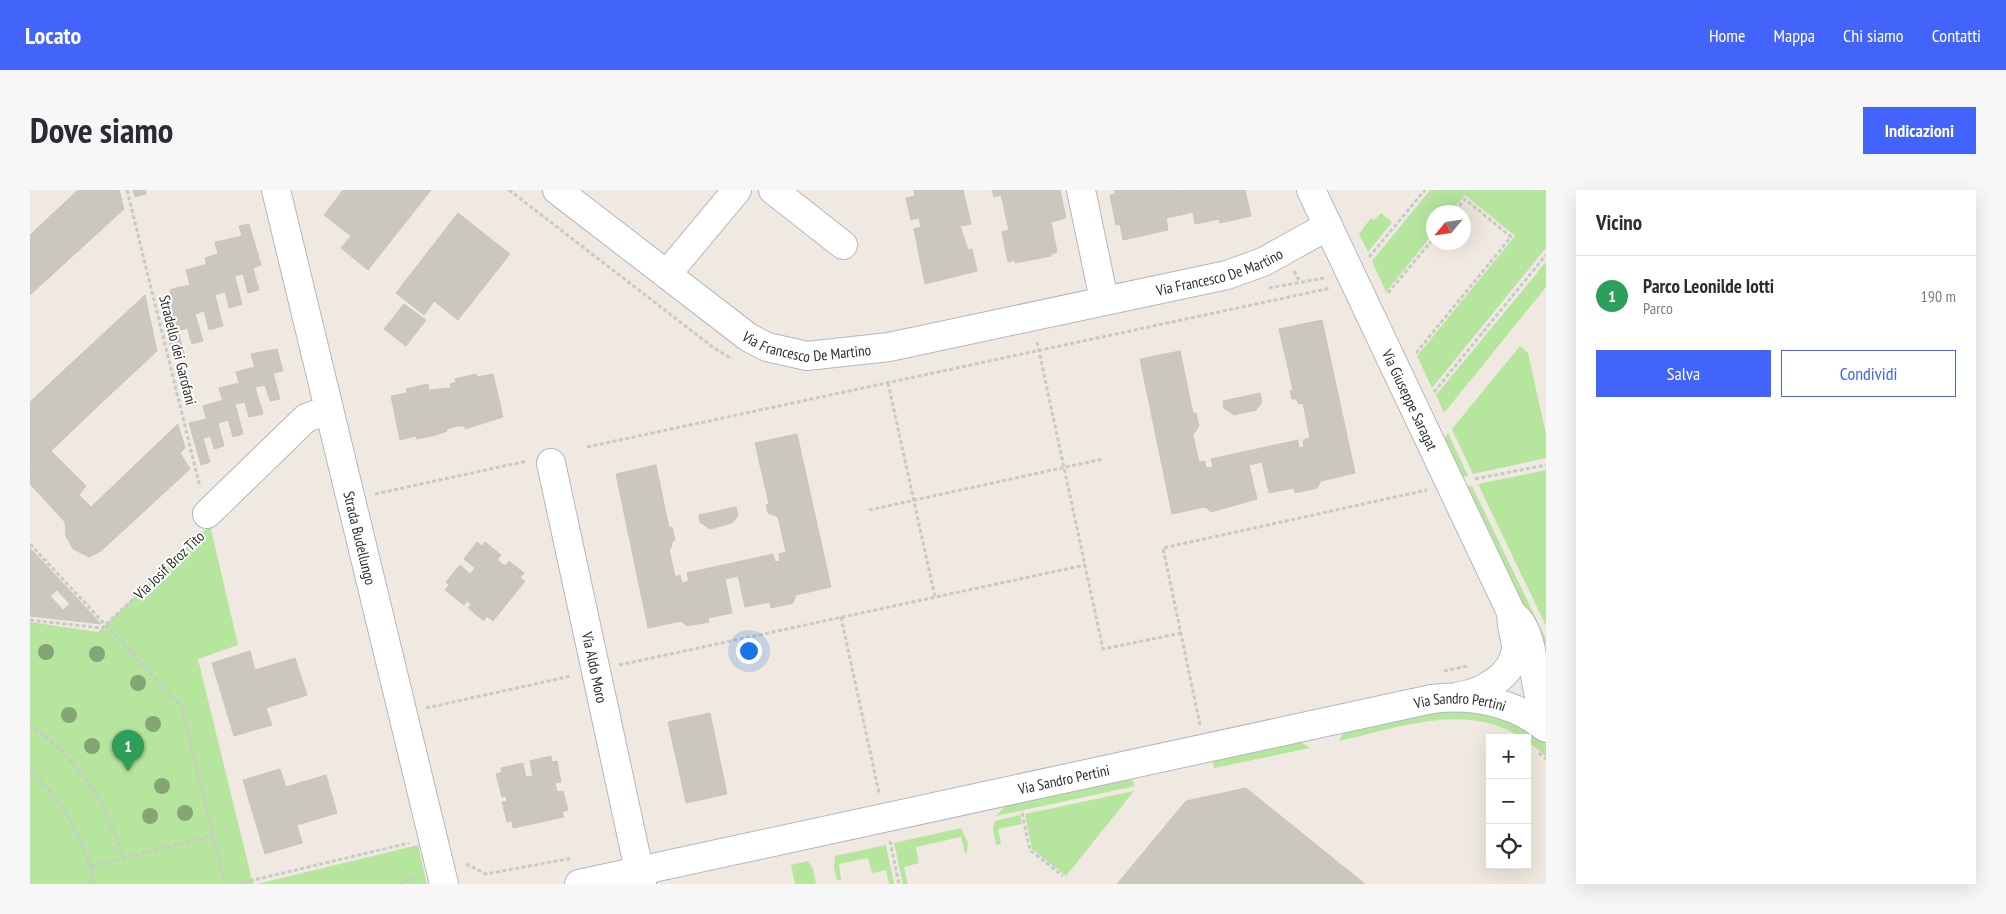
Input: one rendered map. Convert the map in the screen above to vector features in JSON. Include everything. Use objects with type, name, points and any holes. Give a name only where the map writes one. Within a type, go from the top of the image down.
[{"type":"street","name":"Strada Budellungo","points":[[276,190],[432,837],[433,879]]},
{"type":"street","name":"Via Francesco De Martino","points":[[557,190],[748,336],[767,347],[807,356],[889,347],[1248,269],[1328,226]]},
{"type":"street","points":[[667,274],[737,190]]},
{"type":"street","points":[[773,190],[843,245]]},
{"type":"street","points":[[1081,190],[1104,300]]},
{"type":"street","name":"Via Giuseppe Saragat","points":[[1311,190],[1328,226],[1363,267],[1463,479],[1510,610],[1516,650],[1512,661],[1504,673],[1482,690],[1453,698]]},
{"type":"street","name":"Via Josif Broz Tito","points":[[207,514],[306,418],[329,410]]},
{"type":"street","name":"Via Aldo Moro","points":[[541,461],[596,670],[641,877]]},
{"type":"street","name":"Via Giuseppe Saragat","points":[[1504,673],[1500,690],[1503,700],[1512,708],[1523,708],[1532,702],[1535,697],[1534,683],[1527,636],[1522,625],[1510,610]]},
{"type":"street","name":"Via Giuseppe Saragat","points":[[1534,683],[1546,715]]},
{"type":"street","name":"Via Sandro Pertini","points":[[579,884],[641,877],[882,806],[1205,748],[1427,700],[1453,698],[1484,700],[1512,708],[1546,728]]},
{"type":"path","name":"Stradello dei Garofani","points":[[128,190],[207,514]]},
{"type":"path","points":[[587,448],[1342,286],[1363,267],[1425,190]]},
{"type":"path","points":[[1413,356],[1511,236],[1465,199],[1460,205]]},
{"type":"path","points":[[1382,289],[1385,296],[1426,247]]},
{"type":"path","points":[[1363,267],[1364,251]]},
{"type":"path","points":[[1428,387],[1432,394],[1546,255]]},
{"type":"path","points":[[1036,337],[1103,649],[1181,633]]},
{"type":"path","points":[[888,383],[934,597]]},
{"type":"path","points":[[869,510],[1103,459]]},
{"type":"path","points":[[350,500],[541,461]]},
{"type":"path","points":[[1205,748],[1163,548],[1463,479],[1546,465]]},
{"type":"path","points":[[1463,479],[1477,489]]},
{"type":"path","name":"Via Josif Broz Tito","points":[[106,625],[207,530],[207,514]]},
{"type":"path","points":[[30,544],[181,706],[225,884]]},
{"type":"path","points":[[402,713],[1085,565]]},
{"type":"path","points":[[841,617],[899,884]]},
{"type":"path","points":[[30,620],[102,628],[106,625]]},
{"type":"path","points":[[30,725],[57,746],[90,784],[113,827],[123,858]]},
{"type":"path","points":[[30,770],[48,787],[66,812],[81,839],[91,866],[94,884]]},
{"type":"path","points":[[1022,812],[1030,850],[1063,876]]},
{"type":"path","points":[[91,866],[213,835]]},
{"type":"path","points":[[237,884],[432,837]]},
{"type":"path","points":[[400,884],[433,879]]},
{"type":"green space","points":[[1430,190],[1546,190],[1546,248],[1432,388],[1417,356],[1515,236],[1465,195],[1457,205],[1426,205],[1426,243],[1386,292],[1372,261]]},
{"type":"green space","points":[[1381,213],[1392,222],[1368,252],[1359,234],[1371,218],[1374,220]]},
{"type":"green space","points":[[1546,262],[1546,287],[1444,413],[1436,395]]},
{"type":"green space","points":[[1520,346],[1528,353],[1546,434],[1546,458],[1473,474],[1452,429]]},
{"type":"green space","points":[[1448,433],[1468,476],[1458,478],[1444,439]]},
{"type":"green space","points":[[1546,470],[1546,626],[1478,484]]},
{"type":"green space","points":[[1472,486],[1546,639],[1546,644],[1537,645],[1463,487]]},
{"type":"green space","points":[[210,525],[238,645],[198,659],[253,884],[30,884],[30,622],[98,632]]},
{"type":"green space","points":[[1457,710],[1493,717],[1515,725],[1536,736],[1546,744],[1546,756],[1531,744],[1531,734],[1514,734],[1501,727],[1478,721],[1455,719],[1408,725],[1339,741],[1344,732],[1424,713]]},
{"type":"green space","points":[[1299,741],[1310,748],[1214,768],[1212,759]]},
{"type":"green space","points":[[1128,778],[1133,781],[1135,786],[996,816],[1004,807],[1011,803]]},
{"type":"green space","points":[[1134,791],[1066,876],[1032,849],[1025,814]]},
{"type":"green space","points":[[1020,815],[1022,824],[998,829],[1001,844],[996,845],[993,828],[995,821]]},
{"type":"green space","points":[[961,828],[968,843],[967,853],[965,853],[961,837],[916,847],[919,863],[904,867],[908,884],[903,884],[894,843]]},
{"type":"green space","points":[[418,845],[427,884],[257,884]]},
{"type":"green space","points":[[886,845],[894,884],[889,884],[886,870],[872,873],[868,858],[839,864],[841,880],[837,880],[834,868],[835,856]]},
{"type":"green space","points":[[808,861],[813,869],[816,884],[795,884],[791,865]]},
{"type":"building","points":[[78,190],[119,190],[124,209],[30,295],[30,235]]},
{"type":"building","points":[[133,190],[145,190],[146,194],[135,197]]},
{"type":"building","points":[[343,190],[431,190],[368,270],[341,248],[351,236],[324,215]]},
{"type":"building","points":[[914,190],[963,190],[971,224],[960,226],[968,250],[972,249],[977,271],[925,284],[914,229],[921,227],[919,218],[911,220],[906,198],[915,196]]},
{"type":"building","points":[[992,190],[1060,190],[1066,218],[1051,222],[1057,252],[1051,254],[1051,256],[1015,263],[1015,260],[1008,262],[1002,232],[1009,230],[1001,195],[994,197]]},
{"type":"building","points":[[1114,190],[1176,190],[1181,215],[1166,218],[1168,230],[1123,240],[1120,224],[1116,225],[1110,195],[1115,194]]},
{"type":"building","points":[[1176,190],[1245,190],[1251,216],[1220,223],[1219,219],[1195,224],[1193,212],[1181,215]]},
{"type":"building","points":[[458,213],[510,254],[458,320],[434,301],[424,315],[396,293]]},
{"type":"building","points":[[249,224],[261,265],[253,268],[259,290],[248,293],[243,274],[234,276],[225,240],[242,236],[239,226]]},
{"type":"building","points":[[225,240],[242,304],[229,308],[225,292],[214,295],[205,258],[218,254],[215,242]]},
{"type":"building","points":[[207,264],[223,326],[209,330],[193,268]]},
{"type":"building","points":[[193,268],[204,311],[195,314],[203,341],[192,344],[176,288],[190,285],[186,270]]},
{"type":"building","points":[[176,288],[188,328],[178,331],[185,357],[174,360],[160,306],[173,303],[170,290]]},
{"type":"building","points":[[145,295],[157,351],[99,405],[64,370]]},
{"type":"building","points":[[404,304],[426,320],[406,346],[384,329]]},
{"type":"building","points":[[1322,320],[1355,473],[1321,481],[1317,488],[1295,493],[1294,488],[1269,493],[1262,462],[1249,465],[1257,499],[1211,512],[1205,507],[1172,514],[1140,359],[1180,351],[1193,413],[1196,413],[1199,426],[1193,435],[1199,462],[1205,461],[1206,468],[1213,467],[1211,459],[1298,440],[1299,448],[1304,447],[1303,440],[1310,438],[1303,403],[1299,404],[1296,399],[1292,399],[1290,391],[1293,390],[1279,329]]},
{"type":"building","points":[[277,349],[283,371],[273,373],[280,399],[270,401],[265,385],[260,386],[251,354]]},
{"type":"building","points":[[255,367],[260,386],[255,387],[263,414],[249,417],[236,372]]},
{"type":"building","points":[[64,370],[99,405],[30,471],[30,402]]},
{"type":"building","points":[[476,374],[477,377],[493,374],[503,417],[465,429],[465,426],[457,426],[436,435],[417,439],[416,436],[400,440],[391,396],[407,393],[406,389],[428,384],[429,390],[451,388],[450,384],[456,382],[455,379]]},
{"type":"building","points":[[239,383],[245,402],[235,404],[243,434],[233,437],[219,388]]},
{"type":"building","points":[[1260,393],[1262,402],[1256,410],[1234,415],[1224,408],[1223,401]]},
{"type":"building","points":[[223,400],[228,420],[218,423],[224,446],[214,449],[203,406]]},
{"type":"building","points":[[206,419],[211,436],[203,438],[210,462],[201,465],[189,423]]},
{"type":"building","points":[[178,424],[185,448],[180,453],[190,469],[101,551],[89,557],[73,549],[66,536],[65,522],[30,484],[30,471],[51,451],[86,486],[79,495],[91,507]]},
{"type":"building","points":[[797,434],[831,587],[796,595],[793,603],[771,608],[770,602],[745,607],[738,576],[725,579],[732,613],[708,618],[709,622],[687,626],[681,621],[648,628],[616,474],[656,465],[669,528],[672,527],[675,540],[669,549],[675,577],[680,575],[682,583],[689,581],[687,573],[773,554],[775,562],[780,561],[779,554],[786,552],[778,517],[768,513],[766,505],[769,504],[755,443]]},
{"type":"building","points":[[736,507],[738,516],[732,523],[710,529],[700,522],[699,515]]},
{"type":"building","points":[[477,542],[482,546],[485,542],[501,555],[497,560],[505,566],[509,561],[524,573],[520,578],[525,581],[493,621],[487,616],[484,621],[468,608],[471,604],[467,601],[464,605],[445,590],[449,585],[446,582],[460,565],[470,574],[475,568],[464,559]]},
{"type":"building","points":[[30,548],[101,624],[30,616]],"holes":[[[57,590],[70,604],[63,610],[50,596]]]},
{"type":"building","points":[[250,651],[255,670],[295,658],[307,695],[266,708],[272,725],[234,736],[212,663]]},
{"type":"building","points":[[710,713],[727,794],[686,803],[668,722]]},
{"type":"building","points":[[551,756],[552,762],[557,761],[561,782],[555,783],[557,792],[563,791],[568,810],[562,812],[564,817],[513,828],[512,821],[507,822],[502,802],[507,801],[506,796],[502,797],[496,774],[502,772],[501,768],[523,763],[526,777],[533,776],[530,761]]},
{"type":"building","points":[[280,769],[286,787],[326,775],[337,813],[297,825],[302,843],[265,854],[243,780]]},
{"type":"building","points":[[1246,788],[1365,884],[1117,884],[1186,801]]},
{"type":"place","name":"Parco Leonilde Iotti","points":[[128,771]]}]
